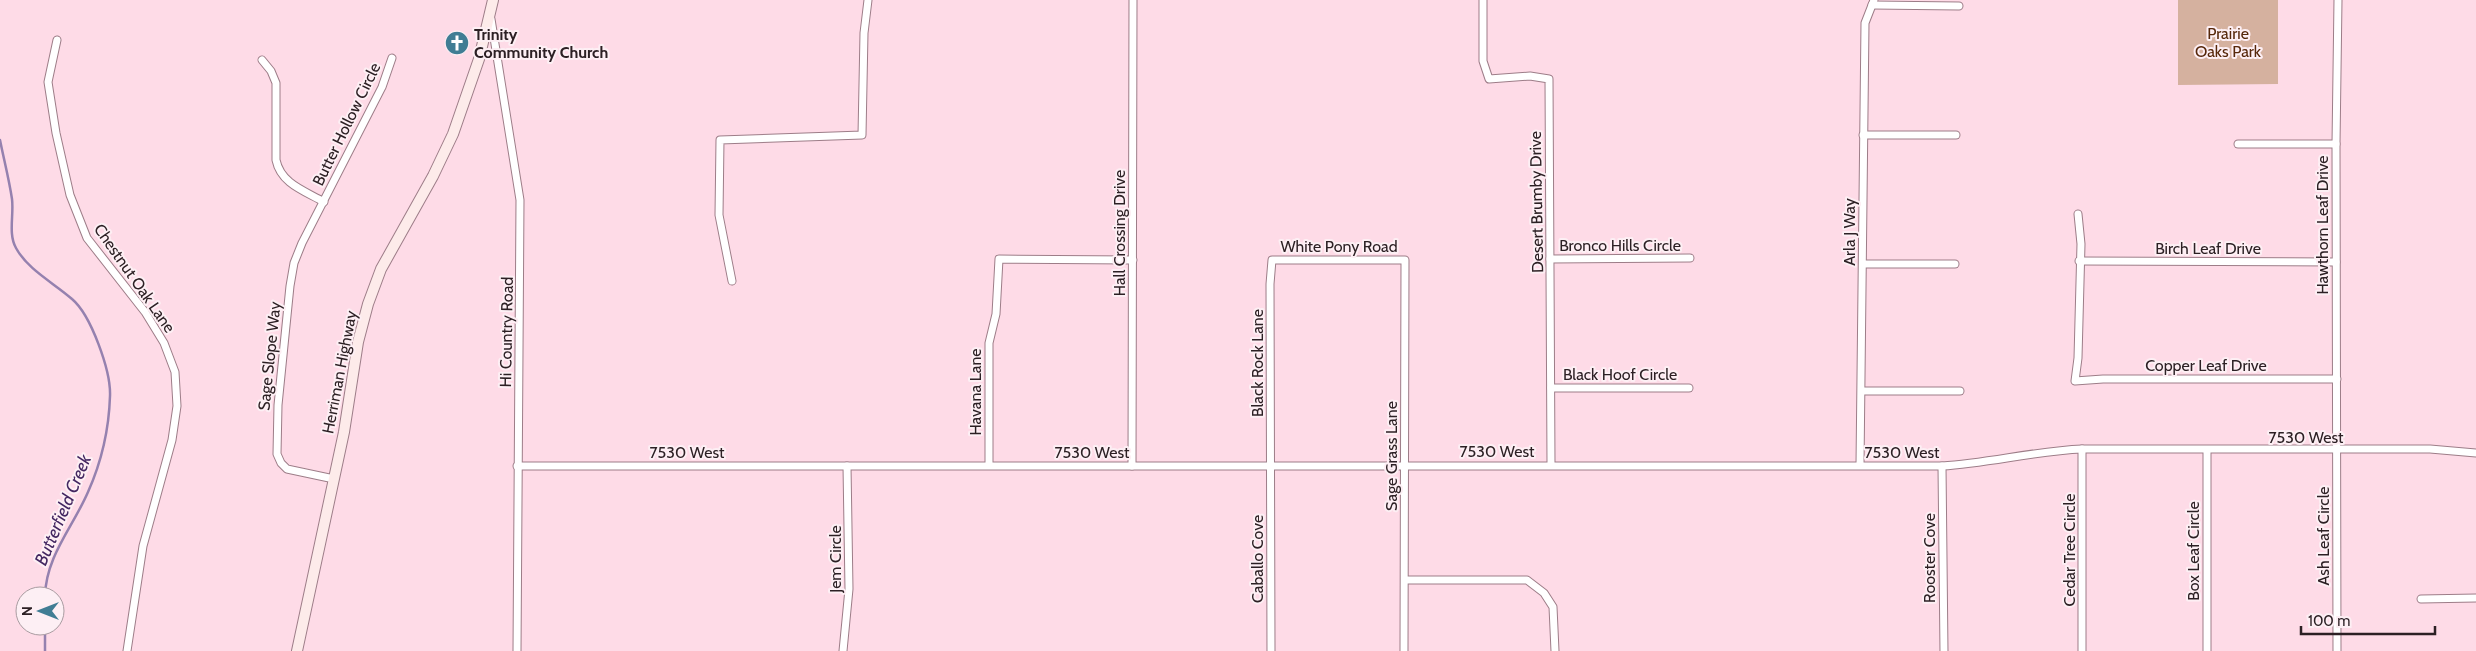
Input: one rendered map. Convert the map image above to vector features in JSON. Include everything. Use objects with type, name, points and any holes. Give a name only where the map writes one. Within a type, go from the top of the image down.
[{"type":"main road","name":"Herriman Highway","points":[[298,651],[334,479],[358,342],[371,295],[390,252],[434,176],[454,134],[472,82],[493,0]]},
{"type":"street","points":[[732,281],[719,215],[720,140],[862,135],[864,33],[868,0]]},
{"type":"street","name":"Hall Crossing Drive","points":[[1132,466],[1133,0]]},
{"type":"street","name":"Desert Brumby Drive","points":[[1483,0],[1483,61],[1489,79],[1530,76],[1549,79],[1551,464]]},
{"type":"street","name":"Hawthorn Leaf Drive","points":[[2337,450],[2336,144],[2338,0]]},
{"type":"street","points":[[1873,2],[1959,6]]},
{"type":"street","name":"Arla J Way","points":[[1860,466],[1865,23],[1873,2]]},
{"type":"street","name":"Hi Country Road","points":[[490,16],[520,200],[517,651]]},
{"type":"street","name":"Chestnut Oak Lane","points":[[57,40],[48,82],[56,133],[70,195],[86,238],[145,312],[164,343],[175,372],[176,406],[172,440],[143,546],[127,651]]},
{"type":"street","name":"Butter Hollow Circle","points":[[324,202],[382,87],[392,58]]},
{"type":"street","points":[[262,60],[271,71],[276,82],[276,160],[280,172],[290,183],[324,202]]},
{"type":"street","points":[[1863,135],[1956,135]]},
{"type":"street","points":[[2238,144],[2336,144]]},
{"type":"street","name":"Sage Slope Way","points":[[324,202],[298,253],[292,274],[278,405],[277,454],[281,463],[287,469],[334,479]]},
{"type":"street","points":[[2078,214],[2081,244],[2079,261]]},
{"type":"street","name":"Bronco Hills Circle","points":[[1550,259],[1690,258]]},
{"type":"street","name":"Havana Lane","points":[[989,465],[989,343],[996,314],[999,259],[1133,260]]},
{"type":"street","name":"White Pony Road","points":[[1272,260],[1406,260]]},
{"type":"street","name":"Black Rock Lane","points":[[1271,466],[1272,260]]},
{"type":"street","name":"Sage Grass Lane","points":[[1404,651],[1406,260]]},
{"type":"street","name":"Birch Leaf Drive","points":[[2079,261],[2336,262]]},
{"type":"street","name":"Copper Leaf Drive","points":[[2079,261],[2078,358],[2075,381],[2103,379],[2337,379]]},
{"type":"street","points":[[1863,264],[1955,264]]},
{"type":"street","name":"Black Hoof Circle","points":[[1551,388],[1688,388]]},
{"type":"street","points":[[1862,391],[1960,391]]},
{"type":"street","name":"7530 West","points":[[517,466],[1551,464],[1942,466],[1978,464],[2062,450],[2082,449],[2207,451],[2430,449],[2476,453]]},
{"type":"street","name":"Cedar Tree Circle","points":[[2082,449],[2082,651]]},
{"type":"street","name":"Ash Leaf Circle","points":[[2337,450],[2337,651]]},
{"type":"street","name":"Box Leaf Circle","points":[[2207,451],[2207,651]]},
{"type":"street","name":"Jem Circle","points":[[843,651],[849,589],[847,466]]},
{"type":"street","name":"Caballo Cove","points":[[1271,466],[1271,651]]},
{"type":"street","name":"Rooster Cove","points":[[1942,466],[1944,651]]},
{"type":"street","points":[[1405,580],[1527,580],[1544,593],[1553,607],[1555,651]]},
{"type":"street","points":[[2421,600],[2476,598]]},
{"type":"green space","name":"Prairie Oaks Park","points":[[2178,0],[2278,0],[2278,84],[2178,85]]},
{"type":"waterway","name":"Butterfield Creek","points":[[0,140],[12,199],[12,237],[16,248],[34,270],[72,299],[86,317],[98,344],[109,385],[108,420],[104,445],[97,469],[82,505],[55,555],[46,586]]},
{"type":"waterway","name":"Butterfield Creek","points":[[45,636],[45,651]]},
{"type":"place","name":"Trinity Community Church","points":[[457,43]]}]
